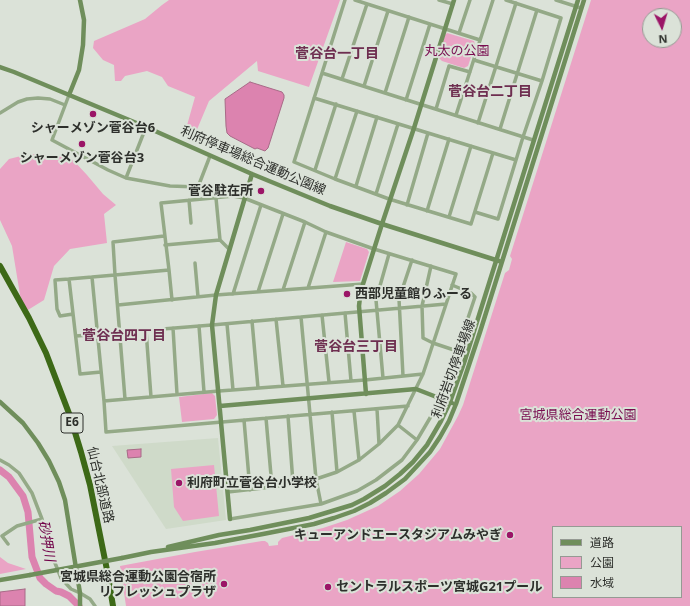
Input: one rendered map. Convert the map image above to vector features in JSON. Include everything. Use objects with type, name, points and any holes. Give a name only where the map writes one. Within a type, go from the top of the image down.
[{"type":"highway","name":"仙台北部道路","points":[[0,266],[12,285],[46,353],[82,452],[108,570],[113,606]]},
{"type":"main road","points":[[69,95],[80,70],[83,50],[84,20],[80,0]]},
{"type":"main road","name":"利府岩切停車場線","points":[[151,552],[166,547],[219,535],[309,518],[358,502],[385,486],[400,474],[413,462],[427,445],[441,422],[464,363],[578,0]]},
{"type":"main road","name":"利府岩切停車場線","points":[[0,580],[151,552],[249,537],[314,524],[364,506],[386,493],[405,479],[430,452],[449,421],[456,404],[584,0]]},
{"type":"main road","points":[[366,394],[359,311],[360,297],[389,199],[414,128],[453,2]]},
{"type":"main road","name":"利府停車場総合運動公園線","points":[[0,67],[146,127],[210,156],[330,206],[502,262]]},
{"type":"main road","points":[[230,519],[212,325],[216,295],[252,174]]},
{"type":"main road","points":[[220,406],[416,389],[456,404]]},
{"type":"main road","points":[[0,402],[23,423],[38,443],[59,482],[64,500],[80,595],[80,606]]},
{"type":"street","points":[[345,0],[294,162],[389,199],[471,224],[493,153]]},
{"type":"street","points":[[355,0],[480,40]]},
{"type":"street","points":[[439,0],[453,2]]},
{"type":"street","points":[[459,33],[470,0]]},
{"type":"street","points":[[456,116],[493,0]]},
{"type":"street","points":[[475,212],[498,219],[561,18],[506,0]]},
{"type":"street","points":[[556,0],[581,8]]},
{"type":"street","points":[[478,122],[516,3]]},
{"type":"street","points":[[342,79],[367,4]]},
{"type":"street","points":[[364,86],[388,10]]},
{"type":"street","points":[[500,129],[537,10]]},
{"type":"street","points":[[385,93],[409,17]]},
{"type":"street","points":[[406,100],[430,24]]},
{"type":"street","points":[[474,60],[542,81]]},
{"type":"street","points":[[436,109],[449,66],[470,72]]},
{"type":"street","points":[[322,73],[534,140]]},
{"type":"street","points":[[69,95],[52,140],[126,178],[170,186],[198,187],[210,156]]},
{"type":"street","points":[[314,98],[516,160]]},
{"type":"street","points":[[0,113],[18,102],[27,99],[50,99],[65,105]]},
{"type":"street","points":[[315,170],[336,104]]},
{"type":"street","points":[[335,179],[357,111]]},
{"type":"street","points":[[356,186],[377,117]]},
{"type":"street","points":[[376,194],[398,124]]},
{"type":"street","points":[[126,178],[146,127]]},
{"type":"street","points":[[407,205],[428,133]]},
{"type":"street","points":[[427,211],[449,139]]},
{"type":"street","points":[[449,217],[471,146]]},
{"type":"street","points":[[172,300],[161,203],[189,200],[233,196],[244,198],[326,232],[389,254],[456,274],[423,374],[398,425],[380,444],[359,460],[337,472],[316,479],[272,487],[228,492]]},
{"type":"street","points":[[216,198],[220,240],[230,249]]},
{"type":"street","points":[[189,200],[191,223]]},
{"type":"street","points":[[232,294],[261,205]]},
{"type":"street","points":[[258,292],[284,214]]},
{"type":"street","points":[[283,290],[305,222]]},
{"type":"street","points":[[308,288],[326,232]]},
{"type":"street","points":[[125,399],[113,242],[164,236]]},
{"type":"street","points":[[165,245],[220,240]]},
{"type":"street","points":[[383,378],[376,300],[389,254]]},
{"type":"street","points":[[403,376],[399,299],[412,260]]},
{"type":"street","points":[[195,264],[198,297]]},
{"type":"street","points":[[431,266],[422,306],[423,338],[457,351]]},
{"type":"street","points":[[73,314],[60,316],[57,309],[55,280],[169,270]]},
{"type":"street","points":[[92,277],[106,432],[408,406]]},
{"type":"street","points":[[69,279],[80,374],[101,372]]},
{"type":"street","points":[[118,305],[216,295],[363,284]]},
{"type":"street","points":[[442,390],[475,297],[471,293],[452,285]]},
{"type":"street","points":[[76,336],[446,304]]},
{"type":"street","points":[[345,313],[351,381]]},
{"type":"street","points":[[322,315],[329,382]]},
{"type":"street","points":[[301,317],[316,479],[321,504]]},
{"type":"street","points":[[276,319],[283,386]]},
{"type":"street","points":[[252,321],[258,388]]},
{"type":"street","points":[[227,324],[233,390]]},
{"type":"street","points":[[199,326],[204,392]]},
{"type":"street","points":[[173,328],[177,394]]},
{"type":"street","points":[[146,330],[151,397]]},
{"type":"street","points":[[104,401],[423,374]]},
{"type":"street","points":[[230,519],[321,504],[357,491],[376,480],[402,460],[417,440],[436,407]]},
{"type":"street","points":[[377,409],[380,444]]},
{"type":"street","points":[[354,411],[359,460]]},
{"type":"street","points":[[332,412],[337,472]]},
{"type":"street","points":[[288,416],[293,483]]},
{"type":"street","points":[[266,418],[272,487]]},
{"type":"street","points":[[244,420],[250,490]]},
{"type":"street","points":[[398,425],[417,440]]},
{"type":"street","points":[[0,460],[18,473],[32,493],[42,519],[46,543],[61,578],[71,589],[90,599],[94,606]]},
{"type":"street","points":[[8,544],[2,536],[13,528],[25,523],[42,519]]},
{"type":"shaded area","name":"利府町立菅谷台小学校","points":[[218,438],[226,520],[166,529],[112,446]]},
{"type":"green space","points":[[169,0],[340,0],[309,87],[258,71],[257,61],[209,101],[193,139],[184,136],[195,97],[168,86],[162,77],[147,71],[125,76],[121,81],[115,81],[114,65],[103,60],[93,48],[94,41],[145,19]]},
{"type":"green space","name":"宮城県総合運動公園","points":[[591,0],[690,0],[690,606],[126,606],[120,566],[262,541],[268,543],[269,546],[278,545],[278,542],[282,538],[323,528],[347,520],[378,506],[400,491],[419,474],[440,449],[458,416],[463,405],[505,273],[509,270],[512,259],[510,256]]},
{"type":"green space","name":"丸太の公園","points":[[447,33],[474,41],[475,45],[468,66],[464,68],[442,61],[439,58],[445,35]]},
{"type":"green space","points":[[29,154],[54,155],[73,160],[103,194],[116,205],[104,214],[107,243],[70,249],[54,266],[44,300],[23,313],[12,246],[0,220],[0,169],[9,159]]},
{"type":"green space","points":[[346,242],[367,249],[369,252],[360,281],[333,282]]},
{"type":"green space","points":[[212,393],[215,396],[217,415],[214,419],[182,422],[179,397]]},
{"type":"green space","points":[[214,465],[219,516],[183,521],[174,507],[171,469]]},
{"type":"green space","points":[[0,557],[8,563],[26,569],[0,574]]},
{"type":"water","points":[[250,82],[282,92],[284,95],[268,148],[265,151],[257,148],[255,149],[227,133],[225,99]]},
{"type":"water","points":[[141,449],[141,457],[128,458],[127,450]]},
{"type":"water","points":[[25,589],[25,606],[0,606],[0,592]]},
{"type":"waterway","name":"砂押川","points":[[0,470],[9,477],[23,496],[28,512],[32,557],[40,578],[56,591],[69,596],[79,606]]},
{"type":"place","name":"シャーメゾン菅谷台6","points":[[93,114]]},
{"type":"place","name":"シャーメゾン菅谷台3","points":[[82,144]]},
{"type":"place","name":"菅谷駐在所","points":[[261,191]]},
{"type":"place","name":"西部児童館りふーる","points":[[347,294]]},
{"type":"place","name":"利府町立菅谷台小学校","points":[[179,483]]},
{"type":"place","name":"キューアンドエースタジアムみやぎ","points":[[510,535]]},
{"type":"place","name":"宮城県総合運動公園合宿所 リフレッシュプラザ","points":[[224,584]]},
{"type":"place","name":"セントラルスポーツ宮城G21プール","points":[[328,587]]},
{"type":"district","name":"菅谷台一丁目","points":[[337,54]]},
{"type":"district","name":"菅谷台二丁目","points":[[490,92]]},
{"type":"district","name":"菅谷台四丁目","points":[[124,336]]},
{"type":"district","name":"菅谷台三丁目","points":[[356,347]]}]
